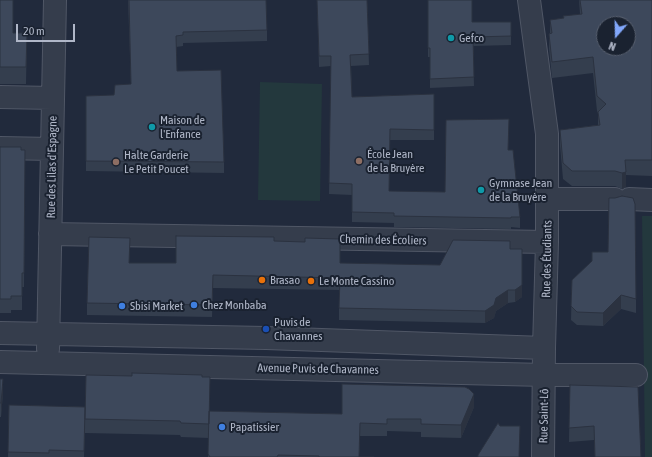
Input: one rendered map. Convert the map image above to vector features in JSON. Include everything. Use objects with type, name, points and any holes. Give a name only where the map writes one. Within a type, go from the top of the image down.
[{"type":"street","name":"Rue des Lilas d'Espagne","points":[[48,363],[55,0]]},
{"type":"street","name":"Rue des Étudiants","points":[[529,0],[548,134],[544,375]]},
{"type":"street","points":[[0,97],[53,98]]},
{"type":"street","points":[[0,148],[52,149]]},
{"type":"street","points":[[548,199],[652,200]]},
{"type":"street","name":"Chemin des Écoliers","points":[[50,234],[547,242]]},
{"type":"street","points":[[0,333],[266,338],[544,348]]},
{"type":"street","name":"Avenue Puvis de Chavannes","points":[[0,362],[544,375],[636,375]]},
{"type":"street","name":"Rue Saint-Lô","points":[[544,375],[544,457]]},
{"type":"green space","points":[[260,82],[322,84],[320,201],[258,200]]},
{"type":"green space","points":[[642,216],[652,216],[652,457],[645,457]]},
{"type":"building","points":[[0,0],[13,0],[13,33],[27,33],[26,67],[0,67]]},
{"type":"building","points":[[129,0],[266,0],[267,30],[183,32],[183,35],[176,36],[177,71],[221,70],[224,162],[86,161],[86,96],[114,95],[115,85],[131,84]]},
{"type":"building","points":[[317,0],[367,0],[369,54],[350,55],[352,97],[434,94],[434,130],[390,129],[389,191],[445,192],[446,120],[509,119],[508,150],[513,150],[520,217],[394,216],[394,213],[352,212],[352,184],[329,183],[331,56],[319,56]]},
{"type":"building","name":"Gefco","points":[[428,0],[472,0],[472,22],[511,22],[511,36],[473,37],[474,77],[430,79],[430,48],[428,48]]},
{"type":"building","points":[[580,0],[652,0],[652,160],[625,160],[626,172],[622,173],[615,171],[572,171],[563,163],[560,130],[600,125],[598,112],[606,104],[597,96],[593,57],[552,62],[549,34],[552,33],[550,20],[564,18],[563,16],[582,14]]},
{"type":"building","points":[[0,147],[21,147],[21,150],[25,150],[24,273],[22,273],[22,296],[11,296],[11,299],[0,299]]},
{"type":"building","points":[[622,196],[633,198],[635,204],[636,299],[621,295],[603,313],[577,312],[571,306],[572,280],[592,261],[592,252],[608,252],[609,198]]},
{"type":"building","points":[[176,236],[274,237],[274,241],[305,242],[305,238],[340,239],[340,263],[440,265],[453,240],[510,241],[510,249],[522,249],[522,285],[515,290],[508,290],[496,298],[494,305],[485,311],[339,308],[340,278],[213,275],[212,305],[87,303],[89,237],[130,238],[129,263],[176,263]]},
{"type":"building","points":[[132,373],[202,375],[202,377],[210,377],[209,424],[181,423],[180,421],[85,419],[86,375],[132,376]]},
{"type":"building","points":[[0,379],[3,379],[1,403],[0,403]]},
{"type":"building","points":[[342,384],[465,387],[474,394],[461,425],[421,424],[421,419],[387,419],[387,424],[360,423],[359,457],[278,455],[277,457],[210,457],[208,454],[209,411],[342,414]]},
{"type":"building","points":[[570,385],[638,387],[641,457],[595,457],[594,426],[569,428]]},
{"type":"building","points":[[9,405],[85,407],[84,451],[49,450],[49,453],[8,452]]},
{"type":"building","points":[[498,423],[500,426],[520,426],[519,457],[478,457]]},
{"type":"place","name":"Gefco","points":[[451,38]]},
{"type":"place","name":"Maison de l'Enfance","points":[[152,127]]},
{"type":"place","name":"École Jean de la Bruyère","points":[[359,161]]},
{"type":"place","name":"Halte Garderie Le Petit Poucet","points":[[116,162]]},
{"type":"place","name":"Gymnase Jean de la Bruyère","points":[[481,190]]},
{"type":"place","name":"Brasao","points":[[262,280]]},
{"type":"place","name":"Le Monte Cassino","points":[[311,281]]},
{"type":"place","name":"Chez Monbaba","points":[[194,305]]},
{"type":"place","name":"Sbisi Market","points":[[122,306]]},
{"type":"place","name":"Puvis de Chavannes","points":[[266,329]]},
{"type":"place","name":"Papatissier","points":[[222,427]]}]
